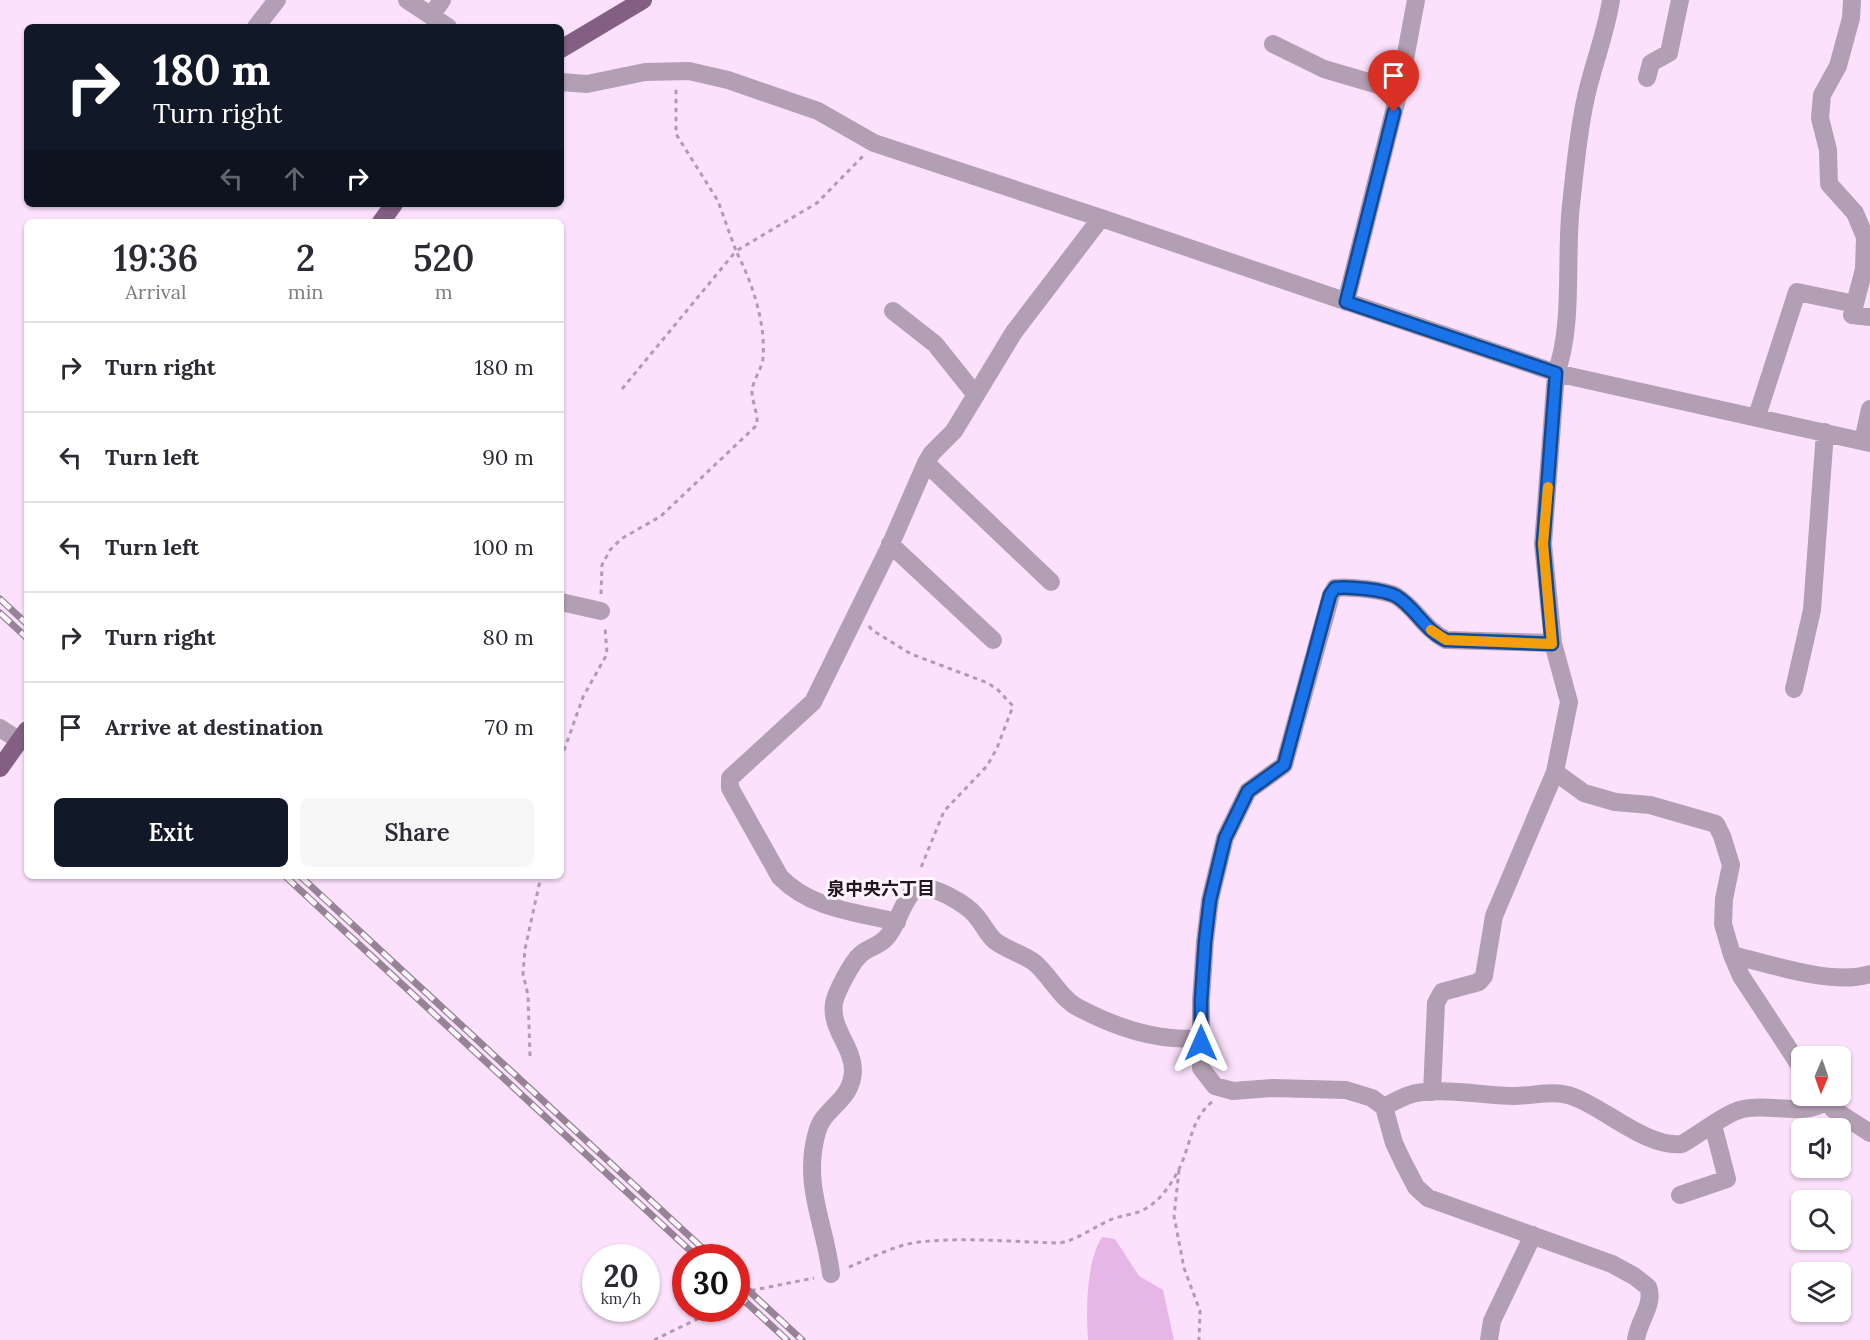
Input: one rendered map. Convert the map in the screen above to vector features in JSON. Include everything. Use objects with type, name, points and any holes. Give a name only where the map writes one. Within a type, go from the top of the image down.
[{"type":"main road","points":[[564,47],[643,0]]},
{"type":"main road","points":[[0,768],[23,735]]},
{"type":"street","points":[[258,24],[277,0]]},
{"type":"street","points":[[406,0],[443,24]]},
{"type":"street","points":[[431,16],[442,0]]},
{"type":"street","points":[[1346,302],[1399,91],[1416,0]]},
{"type":"street","points":[[1432,1092],[1436,1003],[1442,992],[1479,982],[1484,976],[1494,916],[1555,772],[1569,702],[1552,644],[1543,544],[1556,373],[1565,317],[1570,218],[1578,146],[1585,98],[1611,0]]},
{"type":"street","points":[[1647,78],[1651,63],[1669,53],[1680,0]]},
{"type":"street","points":[[1852,0],[1851,18],[1838,66],[1822,94],[1820,118],[1828,150],[1829,184],[1856,213],[1865,237],[1864,268],[1852,315],[1870,317]]},
{"type":"street","points":[[1273,44],[1324,69],[1399,91]]},
{"type":"street","points":[[564,82],[587,84],[645,72],[688,72],[728,80],[818,111],[874,143],[1556,373],[1866,442],[1870,409]]},
{"type":"street","points":[[897,922],[817,903],[790,887],[780,877],[730,788],[730,778],[813,702],[860,608],[926,463],[932,453],[954,431],[1014,332],[1101,218]]},
{"type":"street","points":[[1756,416],[1797,292],[1855,304]]},
{"type":"street","points":[[893,311],[935,344],[975,394]]},
{"type":"street","points":[[1794,689],[1812,610],[1825,432]]},
{"type":"street","points":[[926,463],[1051,582]]},
{"type":"street","points":[[890,544],[993,640]]},
{"type":"street","points":[[1552,644],[1446,640],[1434,634],[1395,595],[1353,587],[1335,588],[1330,595],[1284,765],[1248,791],[1225,838],[1210,900],[1205,941],[1200,1038],[1201,1068],[1215,1086],[1233,1091],[1273,1088],[1346,1090],[1372,1098],[1384,1107],[1394,1143],[1403,1162],[1416,1187],[1428,1198],[1612,1264],[1648,1287],[1650,1301],[1641,1318],[1636,1340]]},
{"type":"street","points":[[564,603],[601,610]]},
{"type":"street","points":[[0,728],[23,735]]},
{"type":"street","points":[[1555,772],[1584,794],[1615,802],[1650,805],[1716,824],[1731,865],[1724,899],[1723,924],[1731,955],[1741,976],[1791,1052]]},
{"type":"street","points":[[831,1274],[824,1233],[812,1194],[811,1180],[812,1156],[820,1123],[841,1102],[852,1080],[850,1055],[834,1022],[834,1002],[859,955],[883,942],[892,933],[909,896],[916,889],[928,887],[963,904],[976,915],[996,941],[1033,962],[1077,1007],[1125,1029],[1149,1036],[1183,1040],[1200,1038]]},
{"type":"street","points":[[1731,955],[1834,978],[1856,978],[1870,974]]},
{"type":"street","points":[[1384,1107],[1409,1094],[1432,1092],[1514,1096],[1565,1094],[1666,1144],[1682,1144],[1743,1109],[1803,1110],[1818,1106]]},
{"type":"street","points":[[1831,1106],[1870,1133]]},
{"type":"street","points":[[1680,1195],[1727,1179],[1713,1125]]},
{"type":"street","points":[[1489,1340],[1492,1321],[1533,1235]]},
{"type":"path","points":[[564,750],[582,697],[608,654],[608,642],[601,610],[602,565],[610,550],[621,539],[661,516],[757,425],[758,417],[752,392],[754,379],[763,361],[763,349],[752,283],[736,251],[718,201],[676,134],[676,86],[670,72]]},
{"type":"path","points":[[622,389],[736,251],[817,203],[874,143]]},
{"type":"path","points":[[860,608],[872,630],[892,644],[911,654],[988,682],[1013,706],[997,748],[987,766],[956,797],[937,824],[916,880],[916,889]]},
{"type":"path","points":[[530,1056],[524,966],[525,949],[540,879]]},
{"type":"path","points":[[750,1290],[831,1274],[897,1248],[919,1242],[1060,1243],[1075,1240],[1113,1219],[1142,1210],[1167,1189],[1179,1168],[1194,1127],[1204,1108],[1233,1091]]},
{"type":"path","points":[[1179,1168],[1174,1199],[1175,1226],[1184,1269],[1200,1311],[1199,1340]]},
{"type":"path","points":[[654,1340],[691,1322]]},
{"type":"shaded area","points":[[1102,1237],[1115,1239],[1139,1276],[1163,1290],[1174,1340],[1088,1340],[1087,1301],[1090,1273]]},
{"type":"railway","points":[[0,599],[24,621]]},
{"type":"railway","points":[[0,613],[24,635]]},
{"type":"railway","points":[[288,879],[683,1244]]},
{"type":"railway","points":[[303,879],[698,1244]]},
{"type":"railway","points":[[750,1292],[802,1340]]},
{"type":"railway","points":[[750,1306],[787,1340]]},
{"type":"slow traffic","points":[[1431,630],[1446,640],[1552,644],[1550,595],[1543,544],[1548,487]]},
{"type":"district","name":"泉中央六丁目","points":[[881,889]]},
{"type":"route","points":[[1201,1043],[1205,941],[1210,900],[1225,838],[1248,791],[1284,765],[1330,595],[1335,588],[1353,587],[1395,595],[1434,634],[1446,640],[1552,644],[1550,595],[1543,544],[1544,515],[1552,452],[1556,373],[1346,302],[1394,112]]}]
